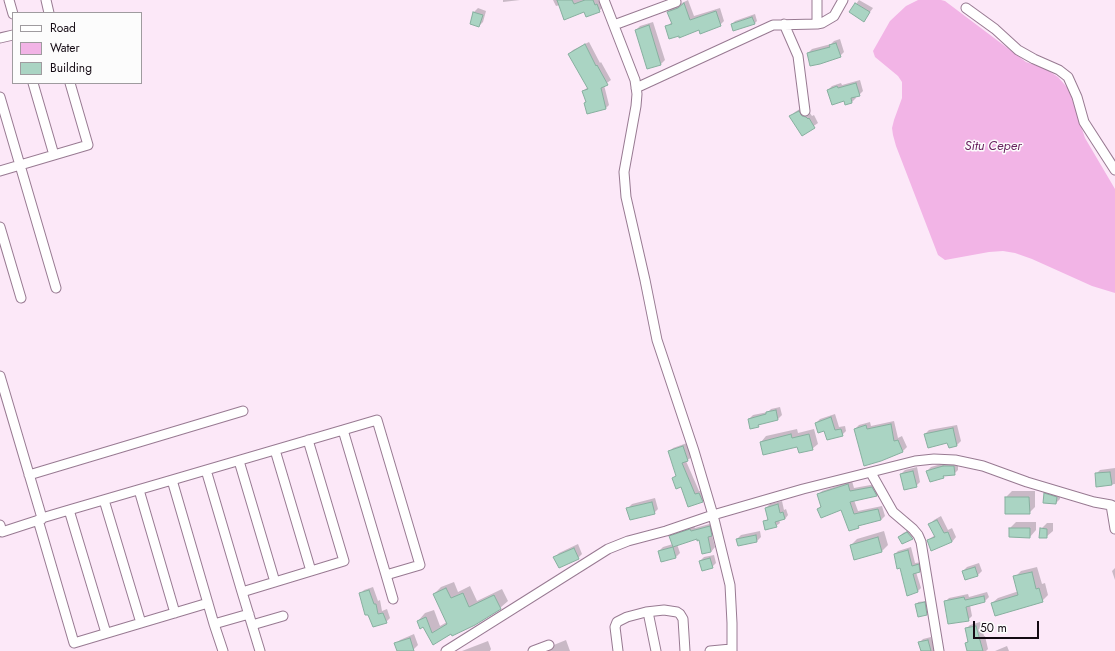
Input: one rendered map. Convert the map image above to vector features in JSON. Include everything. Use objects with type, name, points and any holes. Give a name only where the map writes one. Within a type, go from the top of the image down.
[{"type":"street","points":[[9,0],[12,12]]},
{"type":"street","points":[[46,0],[50,12]]},
{"type":"street","points":[[604,0],[635,80],[636,88],[636,106],[624,172],[626,197],[657,340],[694,451],[713,515],[730,585],[732,623],[731,650],[710,651]]},
{"type":"street","points":[[817,0],[818,24]]},
{"type":"street","points":[[636,88],[773,24],[818,24],[827,21],[834,16],[843,0]]},
{"type":"street","points":[[614,25],[676,2]]},
{"type":"street","points":[[966,8],[1018,50],[1059,70],[1068,77],[1077,98],[1084,122],[1115,170]]},
{"type":"street","points":[[784,24],[798,56],[806,111]]},
{"type":"street","points":[[0,38],[12,35]]},
{"type":"street","points":[[33,84],[54,155]]},
{"type":"street","points":[[0,171],[88,145],[70,84]]},
{"type":"street","points":[[0,97],[56,288]]},
{"type":"street","points":[[0,227],[21,298]]},
{"type":"street","points":[[0,376],[29,475],[74,642],[208,603]]},
{"type":"street","points":[[29,475],[243,411]]},
{"type":"street","points":[[0,525],[2,532],[70,510],[377,420],[420,565],[386,575]]},
{"type":"street","points":[[343,430],[393,599]]},
{"type":"street","points":[[242,592],[344,562],[308,440]]},
{"type":"street","points":[[275,450],[311,571]]},
{"type":"street","points":[[446,651],[608,549],[628,541],[666,531],[713,515],[803,489],[915,461],[934,459],[955,460],[983,466],[1027,482],[1113,506],[1115,529]]},
{"type":"street","points":[[239,460],[275,582]]},
{"type":"street","points":[[206,470],[260,651]]},
{"type":"street","points":[[871,472],[893,512],[913,529],[921,542],[939,651]]},
{"type":"street","points":[[172,480],[223,651]]},
{"type":"street","points":[[139,490],[176,613]]},
{"type":"street","points":[[104,500],[141,623]]},
{"type":"street","points":[[70,510],[106,633]]},
{"type":"street","points":[[618,651],[615,627],[617,622],[627,617],[664,610],[676,612],[680,614],[683,619],[686,651]]},
{"type":"street","points":[[648,612],[656,651]]},
{"type":"street","points":[[214,624],[249,614]]},
{"type":"street","points":[[252,625],[283,616]]},
{"type":"street","points":[[533,651],[549,645]]},
{"type":"water","name":"Situ Ceper","points":[[918,0],[945,1],[1026,62],[1046,69],[1058,77],[1069,90],[1085,138],[1115,189],[1115,293],[1092,286],[1015,253],[1003,251],[989,252],[945,260],[938,255],[893,135],[892,128],[902,98],[902,82],[898,76],[875,57],[873,51],[890,21],[906,6]]},
{"type":"building","points":[[557,0],[572,0],[574,4],[585,0],[593,0],[595,5],[597,4],[600,12],[586,17],[584,12],[564,20]]},
{"type":"building","points":[[684,3],[690,20],[716,11],[721,26],[700,34],[699,30],[679,38],[679,36],[669,39],[665,26],[672,24],[667,12],[678,8]]},
{"type":"building","points":[[855,3],[870,12],[864,22],[849,12]]},
{"type":"building","points":[[473,12],[483,15],[479,27],[470,24]]},
{"type":"building","points":[[752,17],[755,24],[733,31],[731,24]]},
{"type":"building","points":[[649,25],[661,65],[647,69],[635,30]]},
{"type":"building","points":[[836,43],[841,57],[810,66],[807,53],[830,47],[829,45]]},
{"type":"building","points":[[585,44],[608,85],[601,88],[606,109],[587,114],[584,103],[586,102],[582,91],[588,89],[568,54]]},
{"type":"building","points":[[856,83],[860,96],[851,98],[852,103],[845,105],[844,101],[832,105],[827,90],[837,86],[838,88]]},
{"type":"building","points":[[799,111],[802,116],[808,119],[809,118],[815,128],[802,136],[789,116]]},
{"type":"building","points":[[776,410],[778,420],[758,425],[759,427],[750,429],[748,419]]},
{"type":"building","points":[[831,417],[835,430],[841,429],[843,436],[827,440],[824,431],[818,433],[815,423]]},
{"type":"building","points":[[891,424],[894,441],[898,440],[903,452],[864,466],[854,429],[866,425],[867,429]]},
{"type":"building","points":[[953,428],[957,446],[949,448],[947,443],[928,448],[924,434]]},
{"type":"building","points":[[791,434],[792,438],[809,434],[813,450],[799,453],[797,447],[763,455],[760,442]]},
{"type":"building","points":[[683,446],[688,461],[682,463],[695,494],[699,493],[703,502],[688,507],[681,487],[676,489],[672,478],[676,476],[668,451]]},
{"type":"building","points":[[943,466],[954,466],[955,475],[943,476],[944,478],[930,482],[926,471]]},
{"type":"building","points":[[913,471],[917,487],[904,490],[900,474]]},
{"type":"building","points":[[1110,472],[1112,485],[1096,487],[1095,473]]},
{"type":"building","points":[[848,484],[850,491],[872,487],[877,496],[850,502],[854,514],[878,509],[881,520],[858,526],[859,528],[849,531],[841,510],[821,518],[817,509],[821,507],[817,494]]},
{"type":"building","points":[[1044,493],[1057,497],[1056,504],[1043,503]]},
{"type":"building","points":[[1005,497],[1029,497],[1030,514],[1005,514]]},
{"type":"building","points":[[652,502],[655,514],[630,520],[626,508]]},
{"type":"building","points":[[778,504],[780,513],[783,512],[785,519],[775,522],[777,527],[765,530],[763,521],[768,520],[765,508]]},
{"type":"building","points":[[937,520],[944,533],[948,532],[952,542],[931,551],[927,540],[935,537],[928,524]]},
{"type":"building","points":[[710,526],[712,536],[708,537],[711,552],[702,554],[699,540],[697,541],[697,539],[673,547],[669,536],[690,529],[691,531]]},
{"type":"building","points":[[1009,528],[1030,528],[1030,538],[1009,537]]},
{"type":"building","points":[[1040,528],[1047,529],[1047,538],[1039,538]]},
{"type":"building","points":[[907,532],[913,539],[902,544],[898,537]]},
{"type":"building","points":[[756,535],[757,542],[738,546],[736,539]]},
{"type":"building","points":[[878,537],[882,552],[854,560],[850,545]]},
{"type":"building","points":[[673,547],[676,558],[661,562],[658,551]]},
{"type":"building","points":[[574,548],[579,559],[559,568],[553,557]]},
{"type":"building","points":[[908,550],[912,566],[919,564],[920,572],[913,574],[918,592],[907,596],[900,568],[897,569],[894,554]]},
{"type":"building","points":[[710,558],[713,568],[702,571],[699,561]]},
{"type":"building","points":[[975,567],[978,576],[965,580],[962,571]]},
{"type":"building","points":[[1032,572],[1036,589],[1039,588],[1043,602],[995,616],[991,603],[1018,595],[1013,576]]},
{"type":"building","points":[[446,588],[451,598],[463,593],[469,607],[494,595],[501,609],[475,625],[452,636],[451,634],[433,645],[423,627],[420,629],[417,621],[426,617],[432,633],[447,624],[433,594]]},
{"type":"building","points":[[369,590],[374,604],[376,604],[378,614],[383,613],[387,623],[373,627],[368,615],[365,615],[359,593]]},
{"type":"building","points":[[984,596],[985,602],[966,607],[969,621],[948,624],[944,601],[964,597],[965,600]]},
{"type":"building","points":[[925,602],[927,615],[918,617],[915,604]]},
{"type":"building","points":[[976,626],[983,651],[967,651],[965,643],[968,642],[965,628]]},
{"type":"building","points":[[410,638],[414,651],[397,651],[394,643]]},
{"type":"building","points":[[928,640],[931,651],[921,651],[918,642]]}]
